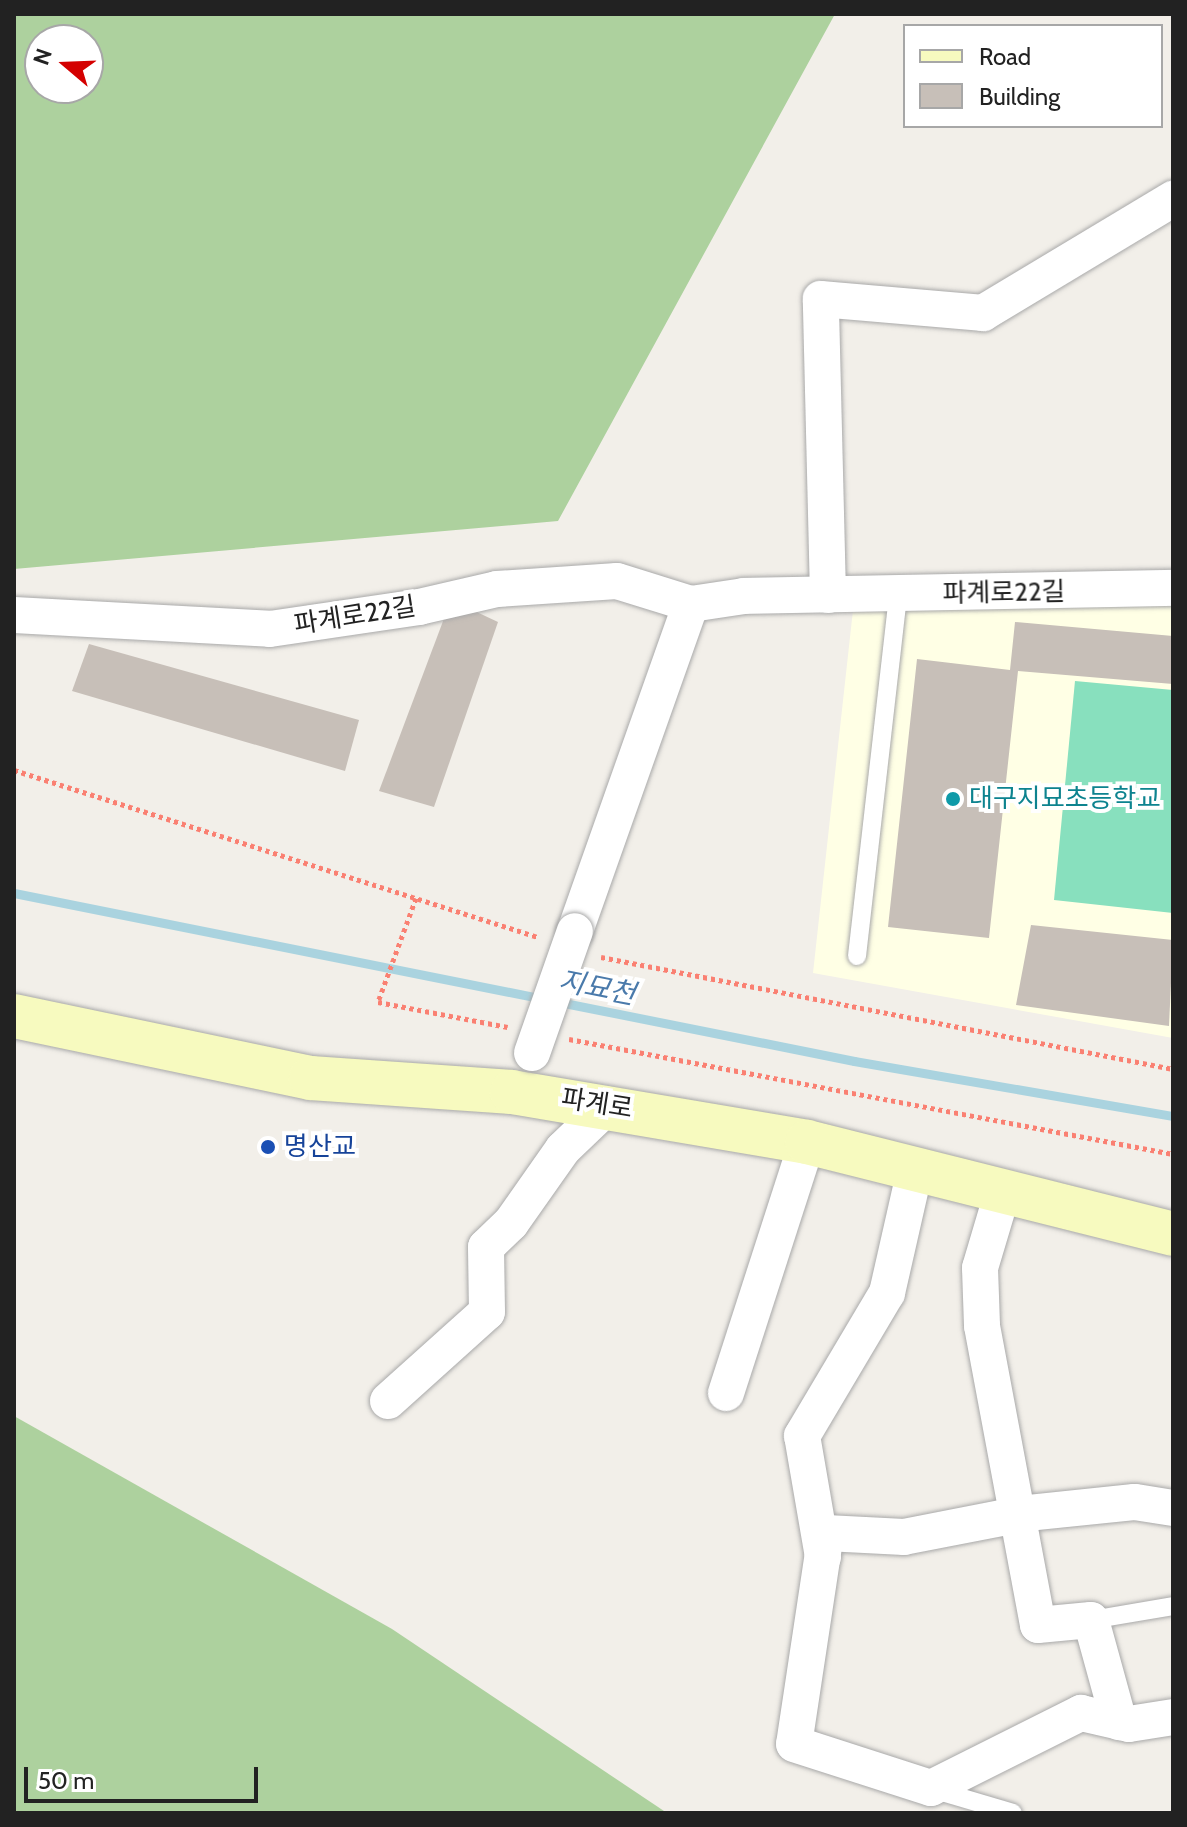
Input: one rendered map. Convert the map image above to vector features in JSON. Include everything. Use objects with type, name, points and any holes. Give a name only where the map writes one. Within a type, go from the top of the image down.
[{"type":"main road","name":"파계로","points":[[14,1016],[311,1078],[512,1092],[609,1105],[807,1142],[1002,1194],[1173,1234]]},
{"type":"street","points":[[828,595],[821,299],[983,313],[1173,199]]},
{"type":"street","name":"파계로22길","points":[[14,615],[270,629],[419,607],[497,589],[617,581],[691,604],[744,596],[1173,588]]},
{"type":"street","points":[[512,1092],[526,1041],[575,931],[691,604]]},
{"type":"street","points":[[388,1401],[487,1312],[486,1247],[511,1223],[563,1149],[609,1105]]},
{"type":"street","points":[[726,1393],[807,1142]]},
{"type":"street","points":[[823,1557],[802,1436],[887,1293],[915,1170]]},
{"type":"street","points":[[1002,1194],[980,1268],[982,1326],[1038,1625],[1091,1620],[1119,1722]]},
{"type":"street","points":[[1173,1508],[1134,1502],[1017,1517],[904,1537],[826,1533],[794,1744],[931,1788],[1081,1713],[1119,1722],[1173,1717]]},
{"type":"lane","points":[[857,956],[898,595]]},
{"type":"lane","points":[[1091,1620],[1173,1606]]},
{"type":"lane","points":[[931,1788],[1013,1813]]},
{"type":"path","points":[[416,898],[378,1002],[526,1041]]},
{"type":"path","points":[[566,1038],[1173,1155]]},
{"type":"shaded area","points":[[1173,602],[1173,1038],[813,973],[853,610]]},
{"type":"green space","points":[[14,14],[835,14],[558,521],[14,569]]},
{"type":"green space","points":[[1075,681],[1173,690],[1173,913],[1054,900]]},
{"type":"green space","points":[[14,1416],[392,1629],[667,1813],[14,1813]]},
{"type":"building","points":[[451,600],[498,622],[434,807],[379,791]]},
{"type":"building","name":"대구지묘초등학교","points":[[1015,622],[1173,636],[1173,684],[1018,671],[989,938],[888,927],[917,659],[1010,670]]},
{"type":"building","points":[[89,644],[359,720],[345,771],[72,691]]},
{"type":"building","points":[[1031,925],[1173,940],[1169,1026],[1016,1005]]},
{"type":"waterway","name":"지묘천","points":[[14,893],[544,999]]},
{"type":"waterway","name":"지묘천","points":[[559,1002],[854,1061],[1173,1116]]},
{"type":"place","name":"대구지묘초등학교","points":[[953,799]]},
{"type":"place","name":"명산교","points":[[268,1147]]}]
